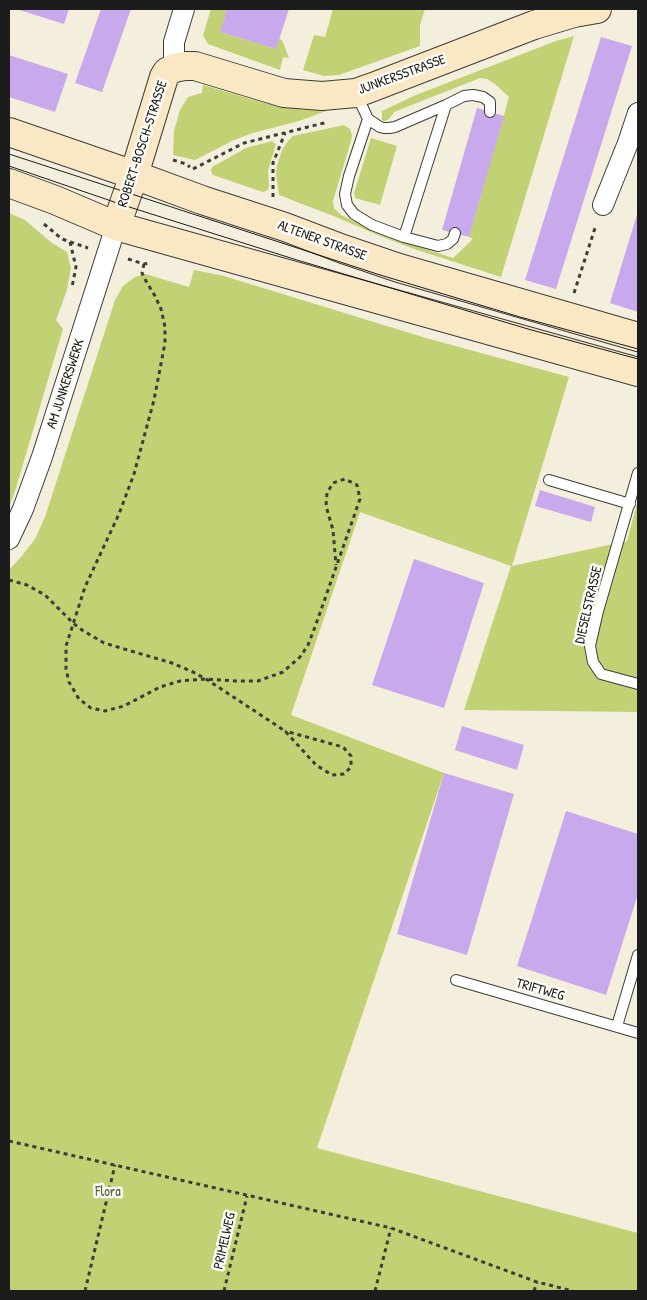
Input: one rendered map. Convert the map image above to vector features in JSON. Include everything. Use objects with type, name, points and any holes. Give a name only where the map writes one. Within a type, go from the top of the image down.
[{"type":"main road","name":"JUNKERSSTRASSE","points":[[174,68],[195,66],[284,93],[322,96],[363,109],[373,87],[534,25],[574,13],[597,9]]},
{"type":"main road","name":"ROBERT-BOSCH-STRASSE","points":[[116,226],[164,77],[167,72],[174,68]]},
{"type":"main road","name":"ALTENER STRASSE","points":[[9,132],[182,193],[285,226],[398,268],[638,337]]},
{"type":"main road","points":[[9,183],[116,226],[638,372]]},
{"type":"street","name":"ROBERT-BOSCH-STRASSE","points":[[174,68],[174,42],[184,9]]},
{"type":"street","points":[[602,205],[638,113]]},
{"type":"street","name":"AM JUNKERSWERK","points":[[9,539],[23,509],[42,457],[116,226]]},
{"type":"lane","points":[[363,109],[380,127],[389,128],[446,106],[464,96],[482,97],[490,102],[490,112]]},
{"type":"lane","points":[[404,237],[446,106]]},
{"type":"lane","points":[[363,109],[345,194],[347,205],[354,214],[372,224],[404,237],[438,246],[447,244],[453,239],[455,233]]},
{"type":"lane","name":"DIESELSTRASSE","points":[[638,473],[598,611],[590,646],[592,662],[601,674],[638,684]]},
{"type":"lane","points":[[548,480],[630,504]]},
{"type":"lane","points":[[617,1026],[638,955]]},
{"type":"lane","name":"TRIFTWEG","points":[[456,980],[638,1033]]},
{"type":"path","points":[[182,193],[189,173],[193,169],[244,143],[285,133],[363,109]]},
{"type":"path","points":[[274,202],[273,163],[285,133]]},
{"type":"path","points":[[566,317],[602,205]]},
{"type":"path","points":[[70,241],[76,267],[72,290]]},
{"type":"path","points":[[144,264],[142,272],[161,309],[166,327],[165,343],[154,400],[134,474],[119,514],[85,587],[66,646],[66,669],[69,682],[79,699],[91,708],[105,711],[124,706],[160,687],[180,680],[258,681],[283,672],[300,657],[308,645],[360,499],[357,485],[345,479],[334,483],[327,493],[326,506],[333,530],[336,566]]},
{"type":"path","points":[[9,580],[27,585],[45,595],[82,630],[104,643],[172,663],[206,679],[285,731],[316,765],[332,775],[344,774],[351,767],[351,756],[343,747],[285,731]]},
{"type":"path","points":[[9,1141],[391,1228],[537,1282],[573,1291]]},
{"type":"path","points":[[85,1291],[115,1165]]},
{"type":"path","name":"PRIMELWEG","points":[[224,1291],[247,1196]]},
{"type":"path","points":[[375,1291],[391,1228]]},
{"type":"path","points":[[534,1291],[537,1282]]},
{"type":"green space","points":[[211,9],[227,9],[220,32],[276,49],[279,39],[282,40],[289,58],[283,57],[280,70],[208,44],[203,35]]},
{"type":"green space","points":[[333,9],[425,9],[420,25],[420,46],[339,75],[324,76],[303,70],[314,35],[325,37]]},
{"type":"green space","points":[[574,36],[501,277],[414,249],[279,195],[276,174],[277,165],[282,150],[288,141],[293,136],[344,125],[350,129],[352,135],[333,201],[334,208],[341,215],[380,234],[453,258],[473,239],[469,237],[509,97],[495,84],[487,79],[480,78],[394,112],[388,120],[382,120],[382,111],[416,95],[556,41]]},
{"type":"green space","points":[[203,85],[287,108],[329,110],[234,140],[195,160],[173,155],[174,131],[180,110],[188,97],[202,93]]},
{"type":"green space","points":[[371,138],[397,146],[380,205],[355,198],[354,193]]},
{"type":"green space","points":[[272,141],[276,144],[268,171],[268,190],[263,192],[213,175],[212,167],[246,148]]},
{"type":"green space","points":[[9,213],[25,220],[52,243],[67,252],[71,268],[67,290],[56,320],[63,329],[9,508]]},
{"type":"green space","name":"Flora","points":[[194,270],[224,276],[426,338],[569,377],[512,566],[627,541],[638,500],[638,712],[464,710],[511,566],[360,512],[291,715],[444,773],[317,1148],[638,1233],[638,1291],[9,1291],[9,570],[35,539],[45,517],[115,300],[123,286],[135,277],[145,274],[189,287]]},
{"type":"building","points":[[16,9],[69,9],[64,24]]},
{"type":"building","points":[[101,9],[131,9],[102,92],[75,83]]},
{"type":"building","points":[[227,9],[289,9],[276,49],[220,32]]},
{"type":"building","points":[[601,37],[632,46],[556,289],[525,280]]},
{"type":"building","points":[[9,55],[68,74],[55,112],[9,97]]},
{"type":"building","points":[[477,108],[504,116],[469,237],[442,230]]},
{"type":"building","points":[[638,211],[638,312],[610,303]]},
{"type":"building","points":[[540,490],[595,507],[591,522],[535,506]]},
{"type":"building","points":[[414,559],[484,583],[444,708],[372,685]]},
{"type":"building","points":[[462,726],[524,745],[517,770],[455,750]]},
{"type":"building","points":[[444,773],[514,794],[467,955],[397,934]]},
{"type":"building","points":[[566,811],[638,834],[638,894],[606,995],[517,966]]},
{"type":"tram line","points":[[9,154],[377,274],[520,317],[638,349]]},
{"type":"tram line","points":[[9,166],[123,205],[297,260],[528,329],[638,359]]}]
